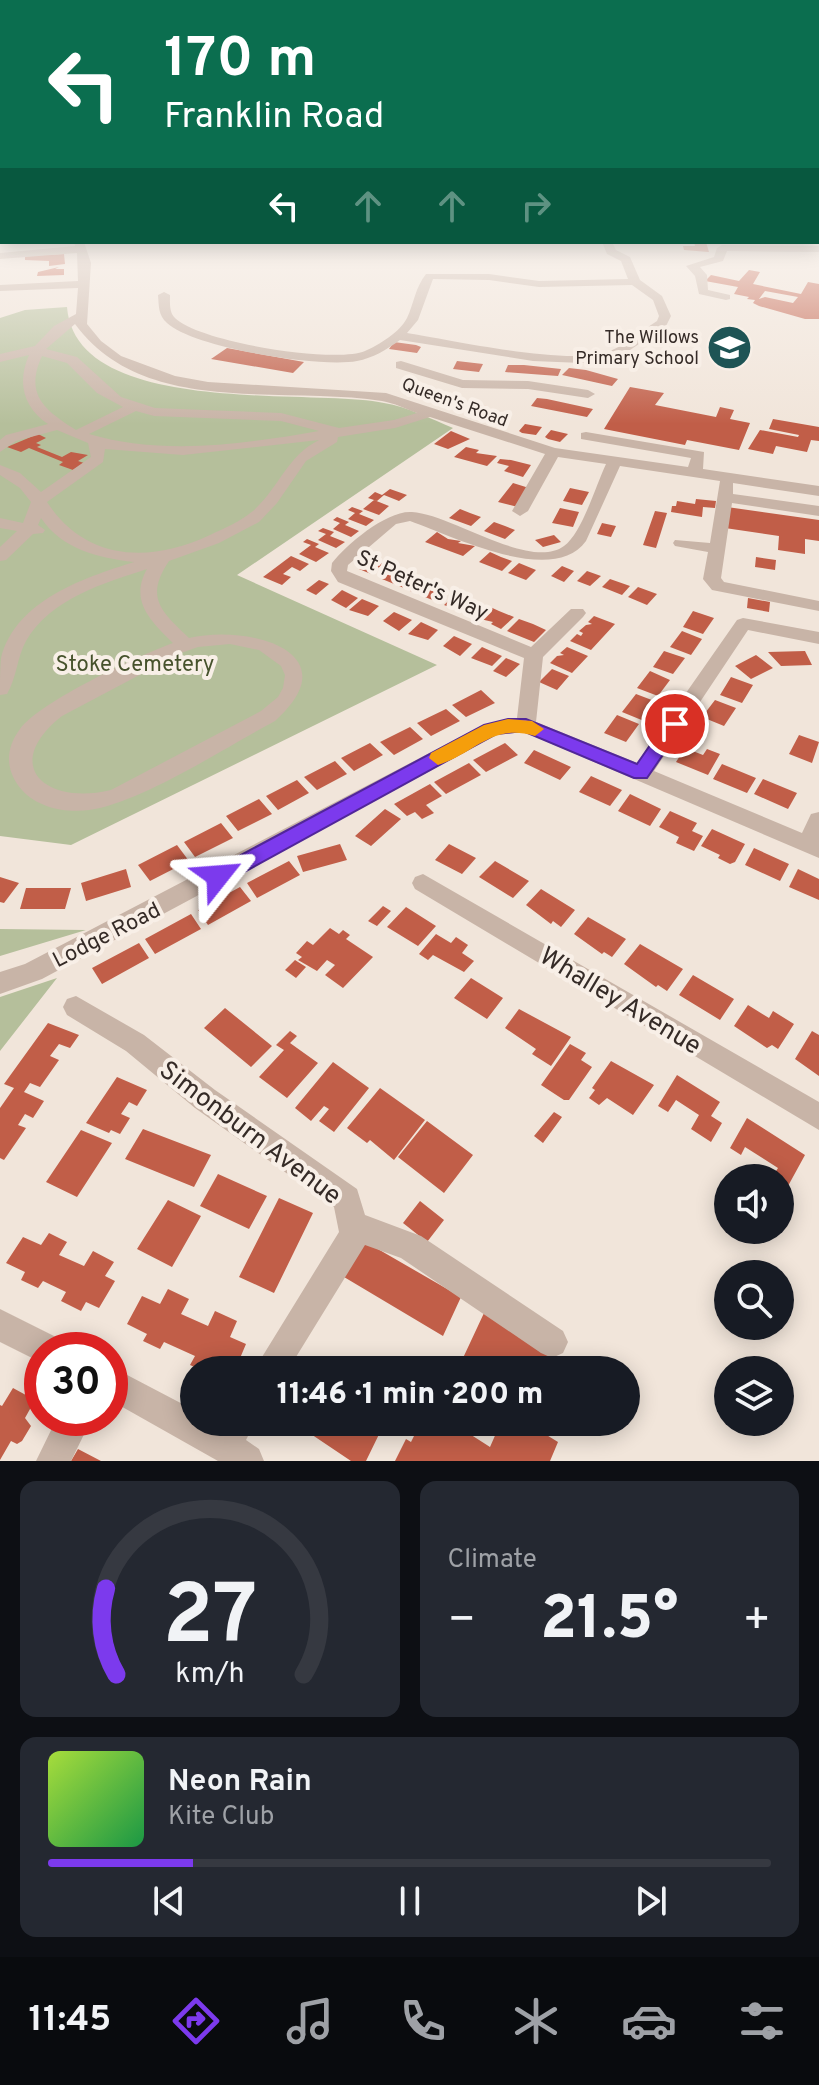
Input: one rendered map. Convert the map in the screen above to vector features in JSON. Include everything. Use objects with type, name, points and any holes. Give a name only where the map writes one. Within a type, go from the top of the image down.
[{"type":"street","points":[[0,358],[36,350],[48,342],[64,322],[82,316],[83,287]]},
{"type":"street","points":[[164,295],[164,312],[187,332],[341,361],[363,357],[411,322],[421,287]]},
{"type":"street","points":[[395,335],[533,357],[613,355],[664,319],[658,298],[642,287]]},
{"type":"street","points":[[705,287],[725,294]]},
{"type":"street","name":"Queen's Road","points":[[82,316],[85,331],[105,352],[153,374],[208,386],[446,402],[523,445],[694,475],[725,488],[819,491]]},
{"type":"street","points":[[36,350],[72,360],[102,390],[135,406],[184,415],[281,417],[342,432]]},
{"type":"street","points":[[36,350],[28,373],[28,387],[38,409],[56,426],[86,437],[134,448],[194,451],[261,445],[401,422],[446,402],[528,385],[593,394]]},
{"type":"street","points":[[401,365],[446,402]]},
{"type":"street","points":[[86,437],[135,406]]},
{"type":"street","points":[[0,448],[11,438],[56,426]]},
{"type":"street","points":[[0,689],[15,645],[37,617],[64,596],[88,583],[220,537],[259,515],[287,482],[302,457],[342,432]]},
{"type":"street","points":[[586,436],[699,455],[694,475]]},
{"type":"street","points":[[0,556],[29,529],[40,500],[98,459],[99,451],[86,437]]},
{"type":"street","points":[[520,511],[554,452]]},
{"type":"street","name":"St Peter's Way","points":[[534,655],[344,578],[339,571],[340,563],[390,521],[411,516],[534,557],[559,554],[576,543],[614,463]]},
{"type":"street","points":[[0,469],[28,483],[62,532],[72,539]]},
{"type":"street","points":[[819,511],[725,488],[712,579],[718,586],[819,606]]},
{"type":"street","points":[[0,523],[72,539],[108,553],[163,558]]},
{"type":"street","points":[[681,543],[717,549]]},
{"type":"street","points":[[163,558],[147,587],[146,598],[149,607],[186,645]]},
{"type":"street","points":[[577,613],[534,655],[526,725],[813,846],[819,820]]},
{"type":"street","points":[[641,773],[743,624],[819,638]]},
{"type":"street","points":[[230,638],[259,641],[285,656],[291,664],[295,686],[289,698],[268,716],[117,796],[75,803],[59,802],[32,790],[18,771],[18,751],[30,730],[53,712],[186,645],[230,638]]},
{"type":"street","name":"Lodge Road","points":[[0,983],[33,972],[191,891],[490,730],[508,725],[526,725]]},
{"type":"street","name":"Whalley Avenue","points":[[423,883],[819,1117]]},
{"type":"street","name":"Simonburn Avenue","points":[[76,1007],[135,1043],[205,1099],[347,1199],[354,1235],[279,1356]]},
{"type":"street","points":[[352,1225],[410,1247],[552,1342]]},
{"type":"street","points":[[0,1325],[24,1337]]},
{"type":"street","points":[[128,1391],[236,1443]]},
{"type":"street","points":[[53,1461],[66,1436]]},
{"type":"green space","name":"Stoke Cemetery","points":[[67,307],[80,342],[110,367],[152,382],[201,391],[384,403],[411,410],[453,428],[237,575],[437,665],[71,845],[0,836],[0,318],[25,310]]},
{"type":"green space","points":[[0,929],[86,930],[0,956]]},
{"type":"green space","points":[[57,978],[0,1051],[0,997]]},
{"type":"building","points":[[738,287],[768,287],[801,294],[805,287],[819,287],[819,319],[805,319],[759,306],[753,303],[755,300],[747,299],[749,297],[734,294]],"holes":[[[765,291],[798,297],[793,303],[765,297],[759,299]]]},
{"type":"building","points":[[394,342],[421,347],[417,353],[389,349]]},
{"type":"building","points":[[227,348],[304,362],[293,373],[211,359]]},
{"type":"building","points":[[457,361],[483,364],[479,372],[453,369]]},
{"type":"building","points":[[508,365],[561,369],[558,376],[505,372]]},
{"type":"building","points":[[569,368],[618,379],[612,386],[562,375]]},
{"type":"building","points":[[630,387],[664,393],[655,405],[716,417],[720,407],[734,410],[730,419],[750,423],[739,450],[687,440],[685,445],[604,429]]},
{"type":"building","points":[[537,398],[593,409],[587,417],[531,406]]},
{"type":"building","points":[[471,403],[487,406],[480,416],[464,411]]},
{"type":"building","points":[[773,419],[819,427],[819,441],[811,440],[807,452],[776,446],[773,454],[748,449],[760,430],[798,437],[769,429]]},
{"type":"building","points":[[525,424],[542,427],[536,435],[522,433],[519,431]]},
{"type":"building","points":[[551,430],[568,434],[560,442],[545,437]]},
{"type":"building","points":[[451,431],[470,439],[448,449],[434,444]]},
{"type":"building","points":[[38,434],[46,438],[36,443],[41,445],[37,447],[62,457],[71,452],[88,455],[78,461],[84,463],[73,470],[59,465],[63,462],[29,448],[21,452],[7,447]]},
{"type":"building","points":[[466,447],[479,450],[476,453],[497,456],[487,466],[454,457]]},
{"type":"building","points":[[500,459],[531,465],[523,477],[504,471],[509,466],[497,463]]},
{"type":"building","points":[[513,483],[529,488],[518,507],[498,502]]},
{"type":"building","points":[[570,488],[589,492],[582,505],[563,501]]},
{"type":"building","points":[[390,489],[407,495],[399,501],[384,495],[377,501],[368,498],[375,492],[382,495]]},
{"type":"building","points":[[696,499],[716,501],[715,508],[703,507],[702,517],[671,512],[677,501],[695,504]]},
{"type":"building","points":[[374,500],[389,506],[379,515],[363,509]]},
{"type":"building","points":[[352,507],[363,511],[359,514],[374,520],[366,526],[348,519],[355,513],[348,510]]},
{"type":"building","points":[[727,507],[819,520],[819,541],[805,539],[805,554],[778,550],[779,536],[725,528]]},
{"type":"building","points":[[560,508],[579,512],[573,527],[552,523]]},
{"type":"building","points":[[460,509],[481,517],[471,526],[449,518]]},
{"type":"building","points":[[655,511],[667,513],[656,548],[643,545]]},
{"type":"building","points":[[337,517],[349,522],[345,525],[359,531],[351,537],[333,529],[340,523],[333,520]]},
{"type":"building","points":[[494,522],[515,530],[505,539],[484,531]]},
{"type":"building","points":[[602,523],[616,526],[611,537],[597,534]]},
{"type":"building","points":[[323,528],[334,532],[330,536],[345,542],[336,548],[318,540],[326,534],[318,531]]},
{"type":"building","points":[[437,532],[448,539],[461,541],[458,543],[475,546],[463,556],[425,542]]},
{"type":"building","points":[[554,535],[561,542],[543,547],[535,540]]},
{"type":"building","points":[[307,539],[319,544],[315,547],[329,553],[316,562],[299,554],[311,545],[303,542]]},
{"type":"building","points":[[490,552],[512,561],[502,571],[479,562]]},
{"type":"building","points":[[291,556],[309,564],[300,571],[292,567],[283,574],[291,577],[282,585],[263,577]]},
{"type":"building","points":[[756,557],[776,560],[775,570],[755,567]]},
{"type":"building","points":[[371,559],[383,564],[371,574],[359,569]]},
{"type":"building","points":[[519,563],[536,570],[526,580],[508,573]]},
{"type":"building","points":[[562,566],[574,571],[564,582],[551,576]]},
{"type":"building","points":[[395,569],[416,577],[404,588],[382,579]]},
{"type":"building","points":[[587,571],[601,576],[590,586],[577,581]]},
{"type":"building","points":[[610,579],[630,586],[622,595],[602,587]]},
{"type":"building","points":[[319,580],[329,584],[316,595],[306,590]]},
{"type":"building","points":[[424,580],[448,590],[435,601],[425,597],[427,595],[410,591]]},
{"type":"building","points":[[638,587],[657,594],[647,605],[628,597]]},
{"type":"building","points":[[342,590],[358,598],[346,608],[331,600]]},
{"type":"building","points":[[457,593],[482,604],[470,615],[444,605]]},
{"type":"building","points":[[748,598],[770,602],[769,612],[747,608]]},
{"type":"building","points":[[362,599],[379,606],[368,616],[349,610]]},
{"type":"building","points":[[488,606],[514,617],[501,629],[491,624],[493,622],[476,618]]},
{"type":"building","points":[[693,611],[714,618],[703,634],[683,627]]},
{"type":"building","points":[[394,612],[412,620],[399,631],[383,621]]},
{"type":"building","points":[[594,616],[615,624],[591,650],[570,641],[577,634],[581,636],[583,633],[579,631],[592,624],[588,622]]},
{"type":"building","points":[[519,619],[546,630],[534,642],[507,631]]},
{"type":"building","points":[[421,622],[438,630],[428,640],[408,634]]},
{"type":"building","points":[[682,631],[702,639],[691,655],[670,647]]},
{"type":"building","points":[[454,636],[472,644],[460,656],[443,646]]},
{"type":"building","points":[[482,647],[502,656],[492,666],[471,658]]},
{"type":"building","points":[[567,647],[588,656],[572,673],[550,663],[557,656],[564,655],[560,653]]},
{"type":"building","points":[[664,651],[685,658],[673,674],[653,667]]},
{"type":"building","points":[[805,651],[812,665],[781,666],[768,652]]},
{"type":"building","points":[[756,655],[773,668],[751,679],[735,666]]},
{"type":"building","points":[[506,658],[520,664],[506,677],[493,671]]},
{"type":"building","points":[[552,669],[569,676],[557,690],[539,682]]},
{"type":"building","points":[[650,671],[670,680],[658,696],[637,688]]},
{"type":"building","points":[[731,677],[753,685],[742,703],[720,695]]},
{"type":"building","points":[[481,690],[495,703],[466,717],[452,705]]},
{"type":"building","points":[[636,694],[657,702],[644,721],[622,712]]},
{"type":"building","points":[[715,700],[736,708],[724,726],[702,717]]},
{"type":"building","points":[[446,709],[460,721],[431,736],[417,723]]},
{"type":"building","points":[[617,715],[639,724],[626,742],[604,733]]},
{"type":"building","points":[[410,727],[423,739],[394,755],[380,742]]},
{"type":"building","points":[[799,735],[819,742],[812,763],[789,754]]},
{"type":"building","points":[[370,743],[383,755],[354,771],[341,758]]},
{"type":"building","points":[[505,743],[518,755],[486,772],[473,760]]},
{"type":"building","points":[[685,748],[703,755],[707,749],[720,754],[708,775],[676,762]]},
{"type":"building","points":[[534,750],[571,767],[560,780],[524,763]]},
{"type":"building","points":[[335,761],[347,774],[317,790],[304,777]]},
{"type":"building","points":[[469,763],[481,775],[446,794],[434,782]]},
{"type":"building","points":[[722,764],[756,778],[747,793],[713,779]]},
{"type":"building","points":[[591,776],[622,790],[610,806],[579,792]]},
{"type":"building","points":[[763,779],[797,793],[788,809],[754,794]]},
{"type":"building","points":[[297,780],[309,793],[278,810],[266,796]]},
{"type":"building","points":[[430,784],[442,796],[426,805],[434,813],[422,819],[415,812],[407,816],[394,804]]},
{"type":"building","points":[[630,794],[661,809],[650,826],[618,811]]},
{"type":"building","points":[[259,799],[272,814],[238,831],[226,816]]},
{"type":"building","points":[[385,809],[401,819],[371,846],[355,836]]},
{"type":"building","points":[[670,811],[697,823],[692,831],[703,836],[694,851],[676,843],[679,837],[659,827]]},
{"type":"building","points":[[221,823],[233,838],[195,857],[184,842]]},
{"type":"building","points":[[712,829],[745,844],[735,862],[730,864],[701,846]]},
{"type":"building","points":[[340,844],[347,860],[303,872],[297,856]]},
{"type":"building","points":[[449,844],[476,858],[462,874],[435,860]]},
{"type":"building","points":[[177,845],[189,861],[150,881],[138,865]]},
{"type":"building","points":[[754,848],[789,864],[780,881],[745,865]]},
{"type":"building","points":[[289,861],[300,875],[257,898],[247,883]]},
{"type":"building","points":[[495,861],[529,881],[513,898],[479,877]]},
{"type":"building","points":[[126,869],[131,887],[86,901],[81,883]]},
{"type":"building","points":[[798,869],[819,879],[819,900],[789,887]]},
{"type":"building","points":[[0,877],[19,883],[4,903],[0,902]]},
{"type":"building","points":[[240,887],[251,901],[208,925],[198,910]]},
{"type":"building","points":[[26,888],[71,888],[65,909],[20,909]]},
{"type":"building","points":[[541,889],[575,910],[561,927],[553,921],[551,924],[526,905]]},
{"type":"building","points":[[383,906],[391,911],[377,926],[368,921]]},
{"type":"building","points":[[406,907],[436,926],[418,946],[387,927]]},
{"type":"building","points":[[191,914],[201,929],[155,954],[145,939]]},
{"type":"building","points":[[588,917],[626,939],[612,957],[604,952],[602,954],[574,934]]},
{"type":"building","points":[[330,928],[339,934],[343,930],[350,935],[346,939],[373,957],[343,988],[325,975],[335,965],[327,960],[317,971],[298,960],[302,957],[296,953],[307,941],[313,945]]},
{"type":"building","points":[[436,934],[451,943],[456,937],[468,945],[462,953],[474,961],[464,972],[433,955],[428,960],[419,954]]},
{"type":"building","points":[[139,943],[149,958],[102,984],[92,968]]},
{"type":"building","points":[[640,944],[683,969],[667,991],[658,985],[656,987],[624,964]]},
{"type":"building","points":[[295,960],[306,967],[296,978],[285,970]]},
{"type":"building","points":[[693,975],[734,999],[720,1020],[679,995]]},
{"type":"building","points":[[471,978],[503,998],[487,1019],[454,998]]},
{"type":"building","points":[[748,1005],[769,1018],[773,1011],[794,1024],[778,1049],[772,1045],[767,1048],[734,1026]]},
{"type":"building","points":[[225,1008],[272,1046],[251,1067],[204,1028]]},
{"type":"building","points":[[519,1009],[571,1037],[551,1066],[532,1054],[536,1049],[505,1028]]},
{"type":"building","points":[[48,1023],[79,1035],[70,1048],[59,1044],[50,1056],[59,1060],[40,1087],[30,1083],[24,1092],[44,1101],[33,1118],[25,1114],[18,1125],[26,1128],[4,1160],[0,1158],[0,1108],[14,1088],[4,1084]]},
{"type":"building","points":[[290,1031],[297,1036],[290,1043],[318,1063],[287,1098],[259,1077],[284,1050],[276,1045]]},
{"type":"building","points":[[812,1031],[819,1035],[819,1076],[795,1059]]},
{"type":"building","points":[[570,1044],[586,1053],[581,1060],[592,1067],[569,1100],[564,1100],[541,1085]]},
{"type":"building","points":[[611,1061],[654,1085],[633,1115],[607,1098],[599,1105],[589,1098],[595,1090],[592,1088]]},
{"type":"building","points":[[333,1062],[369,1088],[334,1132],[319,1121],[329,1109],[324,1106],[311,1121],[295,1108]]},
{"type":"building","points":[[677,1075],[720,1102],[711,1116],[722,1123],[711,1142],[691,1129],[699,1115],[676,1100],[668,1112],[658,1106]]},
{"type":"building","points":[[117,1077],[147,1090],[137,1106],[129,1102],[121,1114],[130,1118],[120,1134],[111,1130],[109,1133],[86,1123]]},
{"type":"building","points":[[380,1088],[425,1120],[394,1160],[370,1140],[367,1143],[347,1128]]},
{"type":"building","points":[[554,1112],[562,1117],[543,1143],[534,1136]]},
{"type":"building","points":[[747,1118],[805,1155],[794,1175],[794,1164],[772,1164],[745,1147],[741,1155],[730,1148]]},
{"type":"building","points":[[427,1121],[473,1155],[444,1193],[398,1157]]},
{"type":"building","points":[[143,1129],[211,1155],[194,1187],[125,1159]]},
{"type":"building","points":[[81,1130],[112,1143],[77,1197],[46,1182]]},
{"type":"building","points":[[218,1174],[267,1196],[249,1229],[200,1206]]},
{"type":"building","points":[[279,1198],[313,1213],[274,1293],[239,1277]]},
{"type":"building","points":[[168,1200],[201,1216],[172,1267],[137,1249]]},
{"type":"building","points":[[420,1201],[444,1220],[427,1242],[403,1223]]},
{"type":"building","points":[[49,1233],[67,1242],[59,1255],[84,1266],[93,1251],[114,1262],[105,1276],[115,1281],[99,1308],[86,1302],[81,1311],[61,1301],[66,1292],[43,1281],[38,1288],[21,1280],[25,1272],[6,1263],[23,1237],[41,1245]]},
{"type":"building","points":[[364,1241],[461,1297],[443,1336],[344,1277]]},
{"type":"building","points":[[168,1289],[189,1299],[181,1314],[208,1326],[215,1311],[237,1321],[230,1337],[246,1344],[241,1356],[195,1356],[164,1342],[160,1349],[143,1341],[147,1334],[127,1324],[142,1296],[160,1304]]},
{"type":"building","points":[[484,1313],[556,1356],[464,1356]]},
{"type":"building","points":[[13,1388],[24,1394],[25,1436],[17,1444],[11,1441],[0,1460],[0,1405]]},
{"type":"building","points":[[314,1436],[378,1436],[366,1461],[351,1461]]},
{"type":"building","points":[[414,1436],[473,1436],[490,1447],[495,1436],[548,1436],[558,1442],[550,1461],[395,1461],[406,1439],[411,1442]]},
{"type":"building","points":[[78,1449],[101,1461],[71,1461]]},
{"type":"slow traffic","points":[[438,758],[490,730],[508,725],[526,725],[535,729]]},
{"type":"place","name":"The Willows Primary School","points":[[730,347]]},
{"type":"route","points":[[218,876],[490,730],[508,725],[526,725],[641,773],[675,724]]}]
